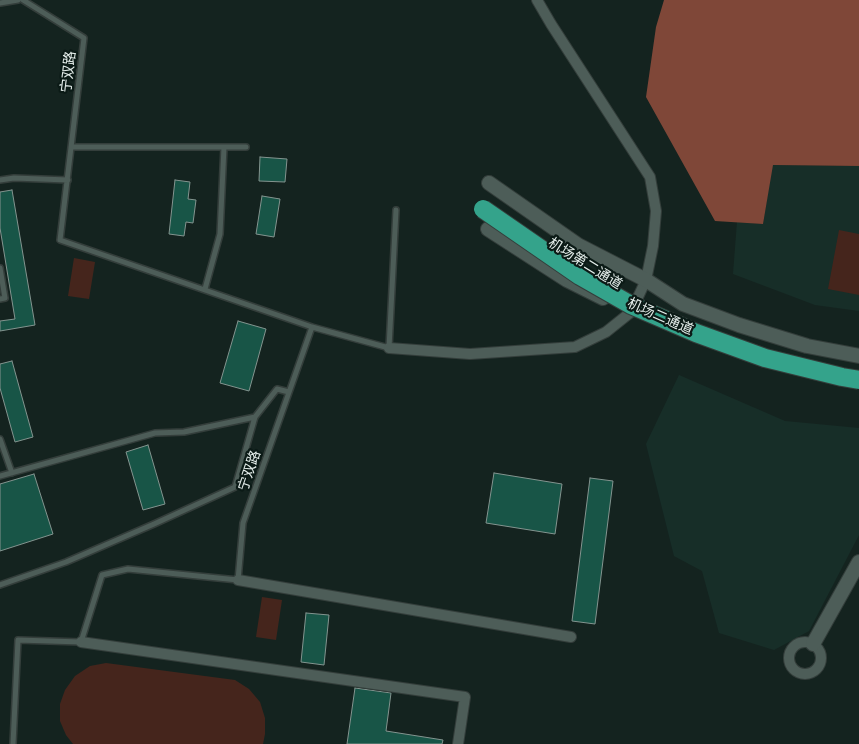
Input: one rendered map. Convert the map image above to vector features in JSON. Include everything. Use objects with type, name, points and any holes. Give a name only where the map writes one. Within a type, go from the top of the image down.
[{"type":"highway","name":"机场第二通道","points":[[487,197],[584,267],[636,296],[701,323],[770,348],[859,368]]},
{"type":"highway","name":"机场二通道","points":[[487,197],[580,276],[631,305],[696,333],[766,358],[859,381]]},
{"type":"street","points":[[388,348],[470,354],[575,347],[606,332],[631,312],[646,280],[654,246],[656,211],[650,177],[537,0]]},
{"type":"street","points":[[487,197],[646,280],[683,304],[739,325],[807,346],[859,356]]},
{"type":"street","points":[[488,230],[567,280],[631,312],[675,331],[780,365],[859,381]]},
{"type":"street","points":[[813,644],[859,562]]},
{"type":"street","points":[[238,580],[571,637]]},
{"type":"street","points":[[80,642],[465,697],[458,744]]},
{"type":"lane","points":[[0,3],[18,0]]},
{"type":"lane","name":"宁双路","points":[[23,0],[84,38],[60,240],[312,326],[243,523],[238,580]]},
{"type":"lane","points":[[71,147],[246,147]]},
{"type":"lane","points":[[205,289],[220,234],[224,147]]},
{"type":"lane","points":[[0,180],[14,178],[68,180]]},
{"type":"lane","points":[[312,326],[388,348],[396,210]]},
{"type":"lane","points":[[0,268],[5,298],[0,299]]},
{"type":"lane","points":[[0,585],[66,562],[235,487],[255,417],[277,389],[289,392]]},
{"type":"lane","points":[[0,476],[155,433],[184,432],[255,417]]},
{"type":"lane","points":[[0,439],[12,473]]},
{"type":"lane","points":[[13,744],[18,640],[80,642],[102,575],[128,569],[238,580]]},
{"type":"shaded area","points":[[664,0],[859,0],[859,166],[773,165],[763,224],[715,221],[646,97],[656,27]]},
{"type":"shaded area","points":[[772,165],[859,166],[859,311],[815,305],[733,274],[737,222],[763,224]]},
{"type":"shaded area","points":[[839,230],[859,234],[859,295],[828,289]]},
{"type":"shaded area","points":[[74,258],[95,262],[89,299],[68,296]]},
{"type":"shaded area","points":[[679,375],[785,421],[859,428],[859,535],[809,631],[774,650],[719,633],[702,571],[674,556],[646,444]]},
{"type":"shaded area","points":[[262,597],[282,600],[276,640],[256,637]]},
{"type":"shaded area","points":[[106,663],[235,680],[249,689],[260,702],[265,718],[263,744],[73,744],[66,735],[60,721],[60,704],[65,690],[75,676],[90,666]]},
{"type":"building","points":[[260,157],[287,159],[285,182],[259,181]]},
{"type":"building","points":[[175,180],[190,182],[188,199],[196,200],[193,223],[186,222],[184,236],[169,234]]},
{"type":"building","points":[[12,190],[35,325],[0,331],[0,321],[15,319],[0,228],[0,192]]},
{"type":"building","points":[[262,196],[280,199],[274,237],[256,234]]},
{"type":"building","points":[[238,321],[266,329],[249,391],[220,383]]},
{"type":"building","points":[[12,361],[33,437],[15,442],[0,388],[0,364]]},
{"type":"building","points":[[148,445],[165,504],[143,510],[126,452]]},
{"type":"building","points":[[494,473],[562,484],[555,534],[486,523]]},
{"type":"building","points":[[34,474],[53,534],[0,551],[0,484]]},
{"type":"building","points":[[590,478],[613,481],[595,624],[572,621]]},
{"type":"building","points":[[306,613],[329,615],[324,665],[301,662]]},
{"type":"building","points":[[355,688],[391,693],[386,731],[443,740],[442,744],[347,744]]}]
